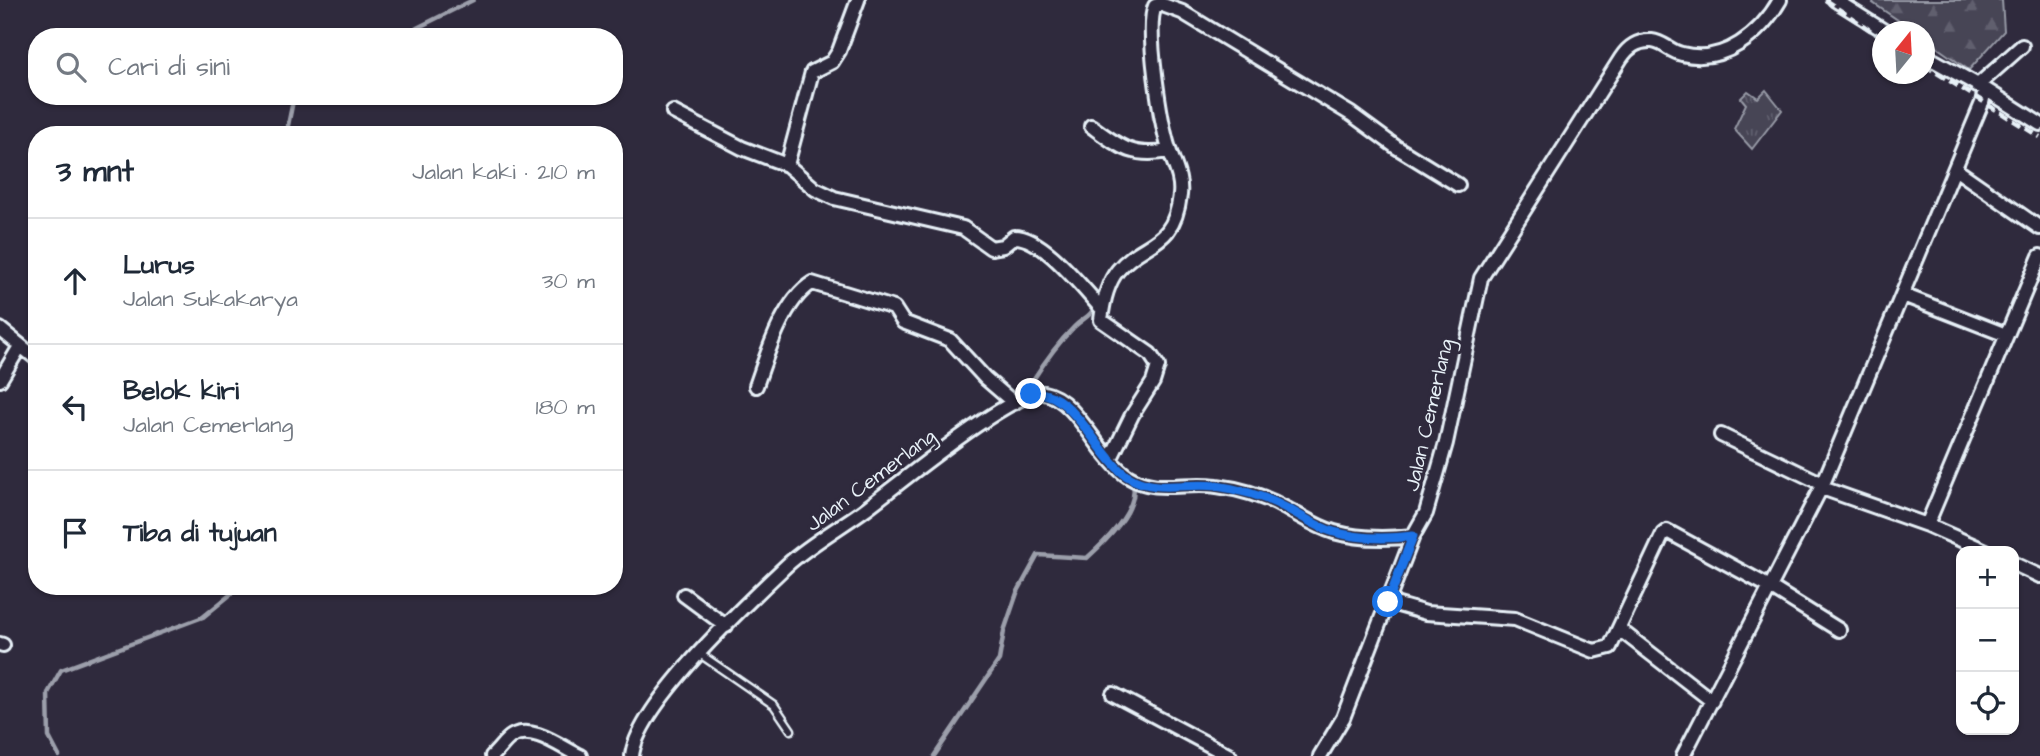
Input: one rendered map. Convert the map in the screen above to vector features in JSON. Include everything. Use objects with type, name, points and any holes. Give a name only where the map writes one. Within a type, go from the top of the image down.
[{"type":"street","points":[[787,165],[812,72],[832,62],[839,51],[858,0]]},
{"type":"street","name":"Jalan Cemerlang","points":[[632,756],[640,730],[650,712],[726,626],[789,563],[963,435],[1014,403],[1040,392],[1063,401],[1110,460],[1138,482],[1157,487],[1213,485],[1239,490],[1285,507],[1334,532],[1371,537],[1413,536],[1429,504],[1446,443],[1481,278],[1627,49],[1646,41],[1656,41],[1680,54],[1715,54],[1752,36],[1772,15],[1780,0]]},
{"type":"street","points":[[1835,0],[1872,23]]},
{"type":"street","points":[[1110,460],[1132,415],[1153,382],[1158,366],[1150,354],[1101,320],[1102,309],[1116,271],[1128,260],[1156,243],[1175,216],[1180,186],[1179,172],[1169,151],[1157,83],[1153,11],[1160,4],[1182,12],[1313,91],[1458,185]]},
{"type":"street","points":[[1683,756],[1823,486],[1955,169],[1981,87],[2022,46]]},
{"type":"street","points":[[1935,61],[2040,124]]},
{"type":"street","points":[[673,112],[742,148],[787,165],[815,189],[834,198],[963,228],[991,248],[1003,246],[1014,237],[1028,239],[1055,260],[1102,309]]},
{"type":"street","points":[[1091,127],[1125,151],[1142,154],[1169,151]]},
{"type":"street","points":[[1955,169],[2040,228]]},
{"type":"street","points":[[1927,524],[2040,256]]},
{"type":"street","points":[[756,386],[774,336],[785,316],[812,283],[894,308],[903,322],[950,340],[985,378],[1014,403]]},
{"type":"street","points":[[1903,295],[2006,335]]},
{"type":"street","points":[[0,329],[28,354]]},
{"type":"street","points":[[0,380],[19,348]]},
{"type":"street","points":[[1721,435],[1823,486],[1927,524],[1975,546]]},
{"type":"street","points":[[1388,602],[1426,613],[1516,619],[1600,652],[1610,647],[1663,534],[1667,531],[1769,587],[1839,630]]},
{"type":"street","points":[[1320,756],[1343,718],[1413,536]]},
{"type":"street","points":[[2019,566],[2040,576]]},
{"type":"street","points":[[684,595],[726,626]]},
{"type":"street","points":[[1619,629],[1712,701]]},
{"type":"street","points":[[1113,694],[1230,756]]},
{"type":"street","points":[[492,756],[512,736],[524,732],[534,733],[580,756]]},
{"type":"lane","points":[[700,654],[727,676],[774,705],[791,730]]},
{"type":"green space","points":[[1874,0],[2002,0],[2004,31],[1969,70],[1935,46],[1935,21],[1899,21],[1873,3]]},
{"type":"green space","points":[[1766,90],[1782,110],[1752,149],[1734,129],[1746,104],[1741,98],[1748,91],[1758,98]]},
{"type":"waterway","points":[[417,28],[473,0]]},
{"type":"waterway","points":[[1152,94],[1154,118],[1159,126]]},
{"type":"waterway","points":[[288,126],[292,105]]},
{"type":"waterway","points":[[1045,391],[1033,380],[1057,346],[1090,314],[1096,304]]},
{"type":"waterway","points":[[934,756],[999,660],[1004,631],[1017,593],[1038,555],[1087,558],[1126,515],[1131,504],[1133,484]]},
{"type":"waterway","points":[[59,756],[49,737],[48,693],[61,670],[203,617],[230,595]]},
{"type":"railway","points":[[1825,0],[1872,31]]},
{"type":"railway","points":[[1935,72],[2040,137]]},
{"type":"route","points":[[1031,394],[1047,393],[1063,401],[1113,464],[1138,482],[1157,487],[1213,485],[1239,490],[1285,507],[1334,532],[1360,537],[1413,536],[1388,602]]}]
